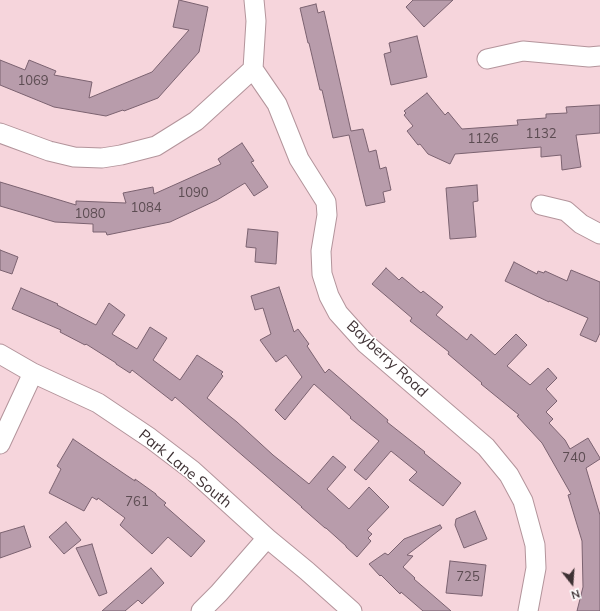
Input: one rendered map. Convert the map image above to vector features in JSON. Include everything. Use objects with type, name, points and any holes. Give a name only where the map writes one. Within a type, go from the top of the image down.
[{"type":"street","points":[[0,133],[48,151],[74,157],[102,158],[156,146],[196,121],[253,69],[256,21],[254,0]]},
{"type":"street","points":[[487,59],[523,51],[600,56]]},
{"type":"street","name":"Bayberry Road","points":[[253,69],[278,104],[299,159],[326,202],[327,215],[321,251],[322,274],[328,296],[338,313],[365,343],[486,447],[509,475],[523,501],[535,545],[536,568],[528,611]]},
{"type":"street","points":[[540,205],[566,210],[581,224],[600,234]]},
{"type":"street","name":"Park Lane South","points":[[0,354],[33,373],[98,403],[150,438],[192,470],[267,538],[352,611]]},
{"type":"street","points":[[0,444],[33,373]]},
{"type":"street","points":[[201,611],[219,593],[267,538]]},
{"type":"building","points":[[179,0],[208,7],[199,52],[158,98],[106,116],[54,107],[0,85],[0,60],[25,70],[29,60],[56,71],[54,75],[92,82],[89,98],[152,72],[189,30],[173,27]]},
{"type":"building","points":[[413,0],[453,0],[424,27],[406,7]]},
{"type":"building","points":[[316,4],[318,13],[324,11],[351,131],[363,129],[369,152],[376,150],[380,169],[386,167],[391,190],[383,192],[385,202],[366,206],[349,135],[333,138],[300,8]]},
{"type":"building","points":[[417,36],[427,77],[391,85],[384,54],[391,52],[389,43]]},
{"type":"building","points":[[427,93],[445,115],[448,112],[462,129],[518,125],[517,120],[546,118],[546,114],[567,113],[566,107],[600,105],[600,133],[576,135],[581,167],[562,170],[561,155],[541,157],[541,147],[455,154],[450,164],[428,154],[420,144],[418,145],[407,131],[413,126],[404,115],[406,113],[404,111]]},
{"type":"building","points":[[242,143],[254,161],[251,162],[268,187],[254,196],[245,183],[217,200],[170,222],[107,235],[106,232],[93,232],[93,224],[55,222],[0,206],[0,182],[76,205],[76,201],[126,203],[123,193],[153,187],[154,194],[221,164],[218,159]]},
{"type":"building","points":[[477,185],[478,201],[473,202],[476,237],[450,239],[446,188]]},
{"type":"building","points":[[248,229],[278,232],[276,264],[255,262],[256,248],[246,247]]},
{"type":"building","points":[[0,250],[18,257],[12,274],[0,270]]},
{"type":"building","points":[[514,262],[537,274],[538,271],[544,273],[545,271],[567,281],[571,270],[600,282],[600,333],[596,342],[580,335],[588,318],[549,302],[505,281]]},
{"type":"building","points":[[386,268],[399,280],[402,277],[421,293],[423,291],[443,307],[436,315],[467,340],[471,334],[495,355],[516,334],[527,345],[507,366],[530,385],[548,368],[557,378],[546,389],[557,401],[546,412],[553,419],[549,423],[565,440],[570,449],[588,438],[600,458],[586,468],[600,515],[600,611],[577,611],[583,587],[582,541],[568,495],[571,494],[542,443],[517,416],[519,415],[481,384],[482,383],[448,354],[449,352],[410,321],[412,318],[372,284]]},
{"type":"building","points":[[279,287],[294,332],[298,329],[309,344],[307,346],[325,373],[329,369],[388,420],[387,422],[461,483],[443,506],[409,480],[417,472],[391,451],[366,480],[354,470],[379,441],[350,418],[351,417],[314,384],[285,420],[275,410],[302,377],[286,355],[276,362],[260,340],[271,334],[263,308],[255,310],[251,296]]},
{"type":"building","points":[[21,288],[58,304],[57,305],[96,325],[109,303],[125,315],[112,334],[137,349],[150,327],[167,338],[153,360],[180,380],[197,355],[223,372],[221,374],[223,376],[207,398],[237,422],[273,455],[309,484],[333,456],[346,467],[327,489],[349,509],[369,487],[389,507],[367,530],[372,534],[368,538],[371,541],[357,557],[326,528],[175,397],[172,401],[132,370],[130,373],[86,344],[85,345],[60,332],[61,330],[12,309]]},
{"type":"building","points":[[73,439],[156,494],[166,503],[164,505],[205,541],[191,557],[168,537],[152,554],[120,525],[125,518],[98,498],[97,500],[92,497],[84,511],[49,493],[61,469],[57,466]]},
{"type":"building","points":[[475,511],[487,539],[464,548],[455,525],[456,519]]},
{"type":"building","points":[[66,522],[81,540],[64,554],[49,537]]},
{"type":"building","points":[[440,525],[442,528],[407,555],[413,556],[403,567],[415,578],[414,579],[451,611],[423,611],[401,592],[400,594],[369,564],[385,553],[388,555],[404,539]]},
{"type":"building","points":[[24,526],[31,547],[0,558],[0,533]]},
{"type":"building","points":[[92,544],[107,593],[99,596],[76,548]]},
{"type":"building","points":[[450,561],[486,565],[482,596],[446,593]]},
{"type":"building","points":[[151,568],[164,583],[142,604],[138,600],[125,611],[102,611]]}]
